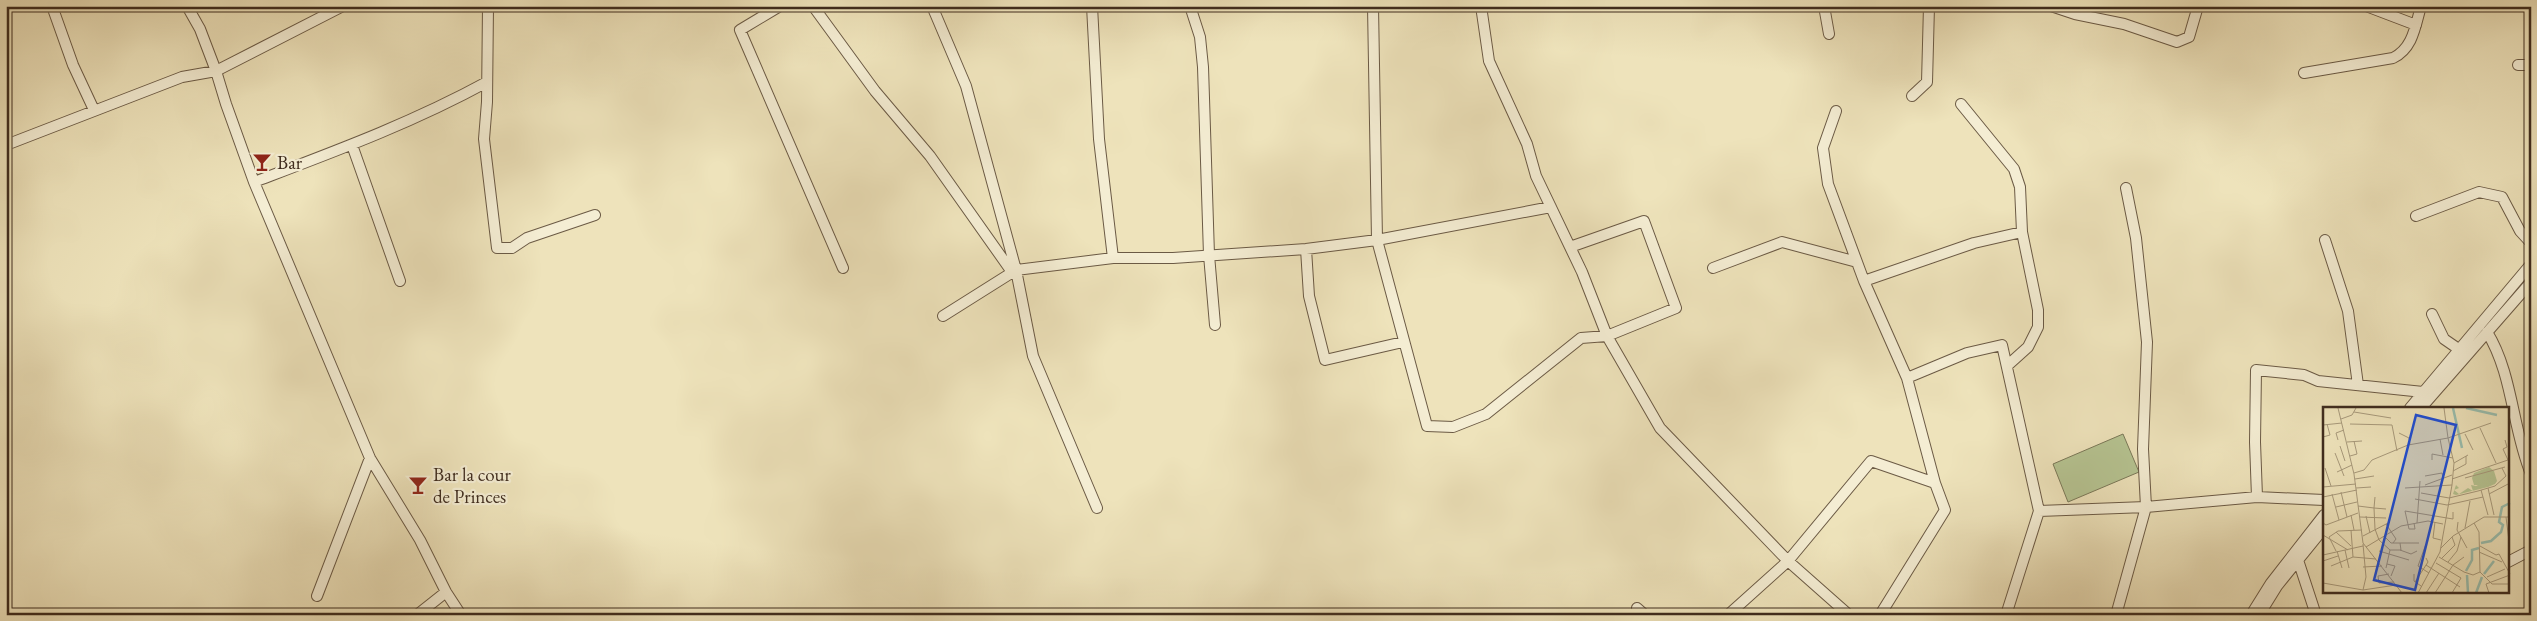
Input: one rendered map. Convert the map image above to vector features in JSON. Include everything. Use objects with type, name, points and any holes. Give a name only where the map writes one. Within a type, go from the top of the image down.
[{"type":"street","points":[[52,6],[73,65],[94,110]]},
{"type":"street","points":[[187,6],[200,29],[216,71],[254,182],[370,458],[420,540],[446,592],[461,615]]},
{"type":"street","points":[[6,145],[182,77],[216,71],[343,6]]},
{"type":"street","points":[[488,6],[484,139],[497,248],[512,248],[527,238],[595,216]]},
{"type":"street","points":[[780,6],[740,30],[843,268]]},
{"type":"street","points":[[812,6],[875,91],[930,156],[1014,271]]},
{"type":"street","points":[[932,6],[966,86],[1014,271],[1033,356],[1097,508]]},
{"type":"street","points":[[1092,6],[1099,139],[1113,258]]},
{"type":"street","points":[[1190,6],[1200,37],[1203,67],[1209,256],[1215,325]]},
{"type":"street","points":[[1373,6],[1378,240],[1426,426],[1453,428],[1486,414],[1582,338],[1608,336],[1676,308],[1644,221],[1570,247]]},
{"type":"street","points":[[1481,6],[1490,61],[1527,144],[1536,176],[1570,247],[1608,336],[1660,428],[1788,561],[1849,615]]},
{"type":"street","points":[[1824,6],[1829,34]]},
{"type":"street","points":[[1912,96],[1927,82],[1929,6]]},
{"type":"street","points":[[2050,6],[2075,14],[2124,24],[2177,42],[2188,37],[2198,6]]},
{"type":"street","points":[[2366,6],[2416,25]]},
{"type":"street","points":[[2304,73],[2393,58],[2404,52],[2409,46],[2421,6]]},
{"type":"street","points":[[2518,65],[2531,65]]},
{"type":"street","points":[[254,182],[352,145],[440,108],[487,82]]},
{"type":"street","points":[[1961,104],[2014,169],[2020,186],[2022,232],[2038,310],[2038,327],[2028,347],[2008,365]]},
{"type":"street","points":[[1836,111],[1823,148],[1828,184],[1864,280],[1907,378],[1935,483],[1945,510],[1880,615]]},
{"type":"street","points":[[352,145],[400,281]]},
{"type":"street","points":[[2116,615],[2146,507],[2142,449],[2147,342],[2136,238],[2126,188]]},
{"type":"street","points":[[2416,216],[2478,192],[2502,197],[2520,231],[2531,243]]},
{"type":"street","points":[[943,316],[1014,271],[1113,258],[1209,256],[1306,249],[1378,240],[1551,207]]},
{"type":"street","points":[[1864,280],[1974,243],[2022,232]]},
{"type":"street","points":[[2325,240],[2348,311],[2358,385]]},
{"type":"street","points":[[1713,268],[1782,242],[1858,262]]},
{"type":"street","points":[[1306,249],[1310,296],[1324,360],[1403,342]]},
{"type":"street","points":[[2411,407],[2531,264]]},
{"type":"street","points":[[2422,407],[2530,284]]},
{"type":"street","points":[[2432,314],[2444,339],[2460,350]]},
{"type":"street","points":[[2487,332],[2506,373],[2520,448],[2531,474]]},
{"type":"street","points":[[1907,378],[1967,353],[2002,345],[2008,365],[2039,511],[2008,614]]},
{"type":"street","points":[[2257,497],[2254,442],[2256,370],[2304,375],[2318,382],[2423,392]]},
{"type":"street","points":[[317,596],[370,458]]},
{"type":"street","points":[[1728,615],[1788,561],[1871,460],[1935,483]]},
{"type":"street","points":[[2039,511],[2146,507],[2257,497],[2323,500]]},
{"type":"street","points":[[2251,615],[2271,583],[2323,516]]},
{"type":"street","points":[[2259,615],[2277,586],[2323,529]]},
{"type":"street","points":[[2510,561],[2531,550]]},
{"type":"street","points":[[2298,560],[2316,615]]},
{"type":"street","points":[[416,615],[446,592]]},
{"type":"green space","points":[[2123,434],[2139,472],[2068,502],[2053,464]]},
{"type":"place","name":"Bar","points":[[262,162]]},
{"type":"place","name":"Bar la cour de Princes","points":[[418,485]]}]
